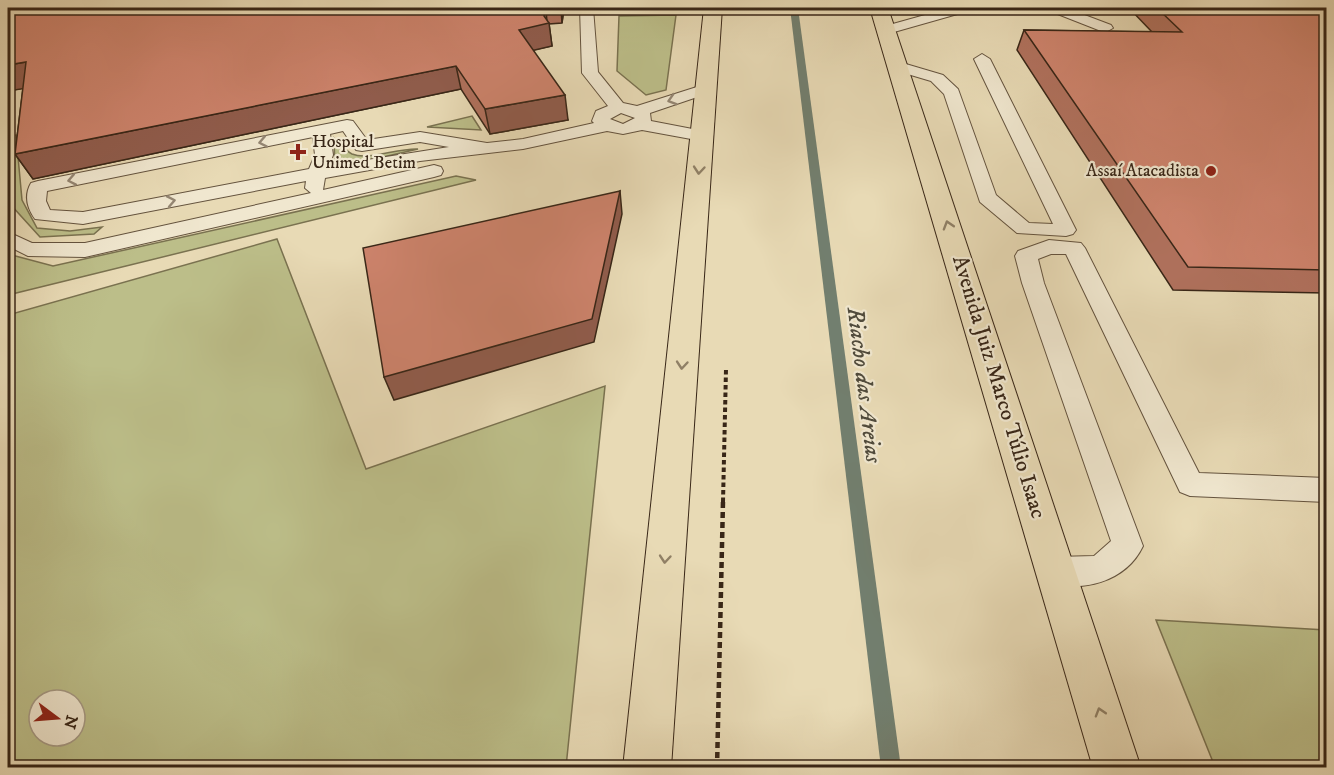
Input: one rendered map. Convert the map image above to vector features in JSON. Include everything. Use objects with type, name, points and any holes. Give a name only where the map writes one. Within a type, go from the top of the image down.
[{"type":"main road","points":[[647,768],[713,8]]},
{"type":"main road","name":"Avenida Juiz Marco Túlio Isaac","points":[[883,19],[1117,768]]},
{"type":"lane","points":[[586,8],[590,73],[618,108],[639,117],[702,136]]},
{"type":"lane","points":[[883,19],[963,8]]},
{"type":"lane","points":[[1055,8],[1106,28]]},
{"type":"lane","points":[[982,59],[1190,484],[1326,490]]},
{"type":"lane","points":[[899,67],[937,78],[952,92],[987,198],[1024,229],[1070,239]]},
{"type":"lane","points":[[486,148],[420,137],[362,146],[347,125],[38,187],[36,201],[42,214],[83,218],[420,156],[523,144],[606,126],[624,129],[639,117],[706,89]]},
{"type":"lane","points":[[606,126],[601,121],[602,115],[618,108]]},
{"type":"lane","points":[[314,198],[316,174],[324,155],[321,130]]},
{"type":"lane","points":[[8,238],[28,249],[85,250],[474,162],[523,144]]},
{"type":"lane","points":[[1056,570],[1100,570],[1128,546],[1033,283],[1026,256],[1070,239]]},
{"type":"path","points":[[717,768],[726,364]]},
{"type":"green space","points":[[676,15],[666,90],[646,95],[617,71],[619,16]]},
{"type":"green space","points":[[472,116],[481,130],[427,127]]},
{"type":"green space","points":[[16,135],[22,200],[37,228],[70,231],[102,227],[94,234],[40,237],[11,205],[8,198],[8,136]]},
{"type":"green space","points":[[334,138],[350,153],[359,156],[418,149],[335,168]]},
{"type":"green space","points":[[456,176],[476,180],[8,295],[8,254],[53,266]]},
{"type":"green space","points":[[277,239],[366,469],[605,386],[566,767],[8,767],[8,315]]},
{"type":"green space","points":[[1156,620],[1326,630],[1326,767],[1215,767]]},
{"type":"building","points":[[8,8],[544,8],[544,16],[549,23],[519,30],[565,95],[485,109],[456,66],[15,154],[26,62],[8,65]]},
{"type":"building","name":"Assaí Atacadista","points":[[1157,8],[1326,8],[1326,270],[1188,267],[1024,30],[1182,32]]},
{"type":"building","points":[[620,191],[592,319],[384,377],[363,248]]},
{"type":"waterway","name":"Riacho das Areias","points":[[794,8],[891,768]]},
{"type":"place","name":"Hospital Unimed Betim","points":[[298,152]]},
{"type":"place","name":"Assaí Atacadista","points":[[1211,171]]}]
